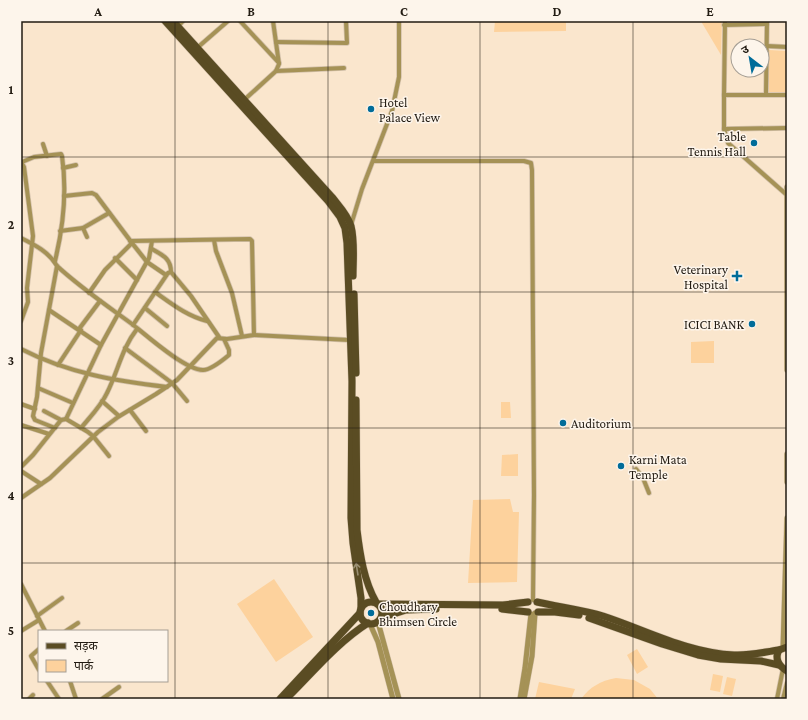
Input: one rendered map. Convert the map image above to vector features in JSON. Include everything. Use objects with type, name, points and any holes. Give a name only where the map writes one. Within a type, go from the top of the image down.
[{"type":"main road","points":[[166,21],[324,196],[340,217],[345,228],[347,244],[349,340],[352,381],[351,518],[362,618],[369,624]]},
{"type":"main road","points":[[175,24],[332,197],[351,225],[353,243],[356,388],[357,530],[369,587],[382,611],[379,620]]},
{"type":"main road","points":[[280,699],[361,610],[366,602],[373,601],[377,603],[503,605],[533,602],[602,616],[673,642],[716,653],[742,655],[783,649]]},
{"type":"main road","points":[[533,602],[539,605],[533,613],[526,609],[525,605],[533,602]]},
{"type":"main road","points":[[287,699],[345,639],[355,631],[406,610],[417,609],[510,609],[533,613],[556,612],[591,618],[662,644],[712,658],[761,661],[783,668]]},
{"type":"main road","points":[[783,649],[777,656],[783,668]]},
{"type":"street","points":[[175,24],[183,21]]},
{"type":"street","points":[[197,48],[228,21]]},
{"type":"street","points":[[240,21],[279,64]]},
{"type":"street","points":[[244,100],[276,71],[279,64],[273,21]]},
{"type":"street","points":[[276,42],[347,43],[346,21]]},
{"type":"street","points":[[351,225],[362,189],[392,111],[399,77],[399,21]]},
{"type":"street","points":[[767,38],[767,23],[724,23],[724,129],[731,146],[787,194]]},
{"type":"street","points":[[770,46],[787,47]]},
{"type":"street","points":[[276,71],[344,68]]},
{"type":"street","points":[[766,78],[766,94]]},
{"type":"street","points":[[724,95],[787,95]]},
{"type":"street","points":[[724,129],[787,128]]},
{"type":"street","points":[[43,144],[47,156]]},
{"type":"street","points":[[54,261],[59,247],[64,196],[62,156],[64,148]]},
{"type":"street","points":[[21,321],[28,302],[27,288],[33,236],[24,167],[21,162],[34,157],[61,154],[62,156]]},
{"type":"street","points":[[374,161],[524,160],[531,163],[534,495],[533,602]]},
{"type":"street","points":[[63,168],[76,164]]},
{"type":"street","points":[[787,187],[787,370]]},
{"type":"street","points":[[64,196],[94,194],[148,262],[166,275]]},
{"type":"street","points":[[60,231],[83,228],[109,213]]},
{"type":"street","points":[[83,228],[87,237]]},
{"type":"street","points":[[21,238],[42,250],[54,261],[57,266],[89,293],[153,342],[191,366],[203,370],[212,367],[229,355],[229,350],[224,339]]},
{"type":"street","points":[[89,293],[105,270],[131,242],[248,238],[252,241],[254,336]]},
{"type":"street","points":[[214,240],[216,251],[232,293],[242,336]]},
{"type":"street","points":[[21,467],[63,420],[73,403],[101,345],[148,262],[152,249],[152,241]]},
{"type":"street","points":[[152,249],[166,258],[170,264],[171,272],[191,296],[219,338]]},
{"type":"street","points":[[115,258],[137,280]]},
{"type":"street","points":[[55,428],[35,420],[34,416],[40,359],[57,266]]},
{"type":"street","points":[[81,428],[102,401],[113,379],[125,348],[145,308],[166,275],[171,272]]},
{"type":"street","points":[[155,292],[186,313],[197,318],[207,320]]},
{"type":"street","points":[[58,365],[100,301]]},
{"type":"street","points":[[145,308],[167,326]]},
{"type":"street","points":[[49,310],[101,345]]},
{"type":"street","points":[[21,498],[41,484],[94,436],[119,416],[168,387],[191,366],[215,339],[254,336],[349,340]]},
{"type":"street","points":[[125,348],[172,383],[187,401]]},
{"type":"street","points":[[21,349],[40,359],[88,373],[124,382],[168,387]]},
{"type":"street","points":[[38,388],[73,403]]},
{"type":"street","points":[[102,401],[119,416]]},
{"type":"street","points":[[21,404],[35,409]]},
{"type":"street","points":[[130,410],[146,431]]},
{"type":"street","points":[[44,411],[81,428],[94,436],[108,456]]},
{"type":"street","points":[[21,425],[50,434]]},
{"type":"street","points":[[787,454],[787,482]]},
{"type":"street","points":[[636,469],[643,478],[650,493]]},
{"type":"street","points":[[21,471],[41,484]]},
{"type":"street","points":[[783,649],[787,518]]},
{"type":"street","points":[[21,584],[22,589],[44,630]]},
{"type":"street","points":[[22,630],[62,598]]},
{"type":"street","points":[[520,699],[533,613]]},
{"type":"street","points":[[524,699],[532,656],[533,613]]},
{"type":"street","points":[[379,620],[399,699]]},
{"type":"street","points":[[68,630],[78,623]]},
{"type":"street","points":[[369,624],[378,642],[394,699]]},
{"type":"street","points":[[38,649],[31,656],[38,668]]},
{"type":"street","points":[[777,699],[783,668]]},
{"type":"street","points":[[48,682],[59,699]]},
{"type":"street","points":[[70,682],[75,698]]},
{"type":"street","points":[[783,699],[787,683]]},
{"type":"street","points":[[102,699],[118,687]]},
{"type":"green space","points":[[495,21],[566,21],[566,31],[494,32]]},
{"type":"green space","points":[[702,21],[722,21],[721,55],[702,23]]},
{"type":"green space","points":[[770,50],[787,51],[787,93],[769,92]]},
{"type":"green space","points":[[714,341],[714,363],[691,363],[691,342]]},
{"type":"green space","points":[[501,402],[510,402],[511,418],[501,418]]},
{"type":"green space","points":[[518,454],[518,476],[501,476],[502,455]]},
{"type":"green space","points":[[510,499],[513,512],[519,512],[517,582],[468,583],[473,500]]},
{"type":"green space","points":[[274,579],[313,637],[276,662],[237,604]]},
{"type":"green space","points":[[637,649],[648,667],[637,674],[627,655]]},
{"type":"green space","points":[[713,674],[723,676],[720,692],[710,690]]},
{"type":"green space","points":[[727,677],[736,679],[732,696],[723,694]]},
{"type":"green space","points":[[616,678],[634,680],[650,689],[658,699],[581,699],[596,685]]},
{"type":"green space","points":[[539,682],[575,689],[571,699],[535,699]]},
{"type":"place","name":"Hotel Palace View","points":[[371,109]]},
{"type":"place","name":"Table Tennis Hall","points":[[754,143]]},
{"type":"place","name":"Veterinary Hospital","points":[[737,276]]},
{"type":"place","name":"ICICI BANK","points":[[752,324]]},
{"type":"place","name":"Auditorium","points":[[563,423]]},
{"type":"place","name":"Karni Mata Temple","points":[[621,466]]},
{"type":"place","name":"Choudhary Bhimsen Circle","points":[[371,613]]}]
